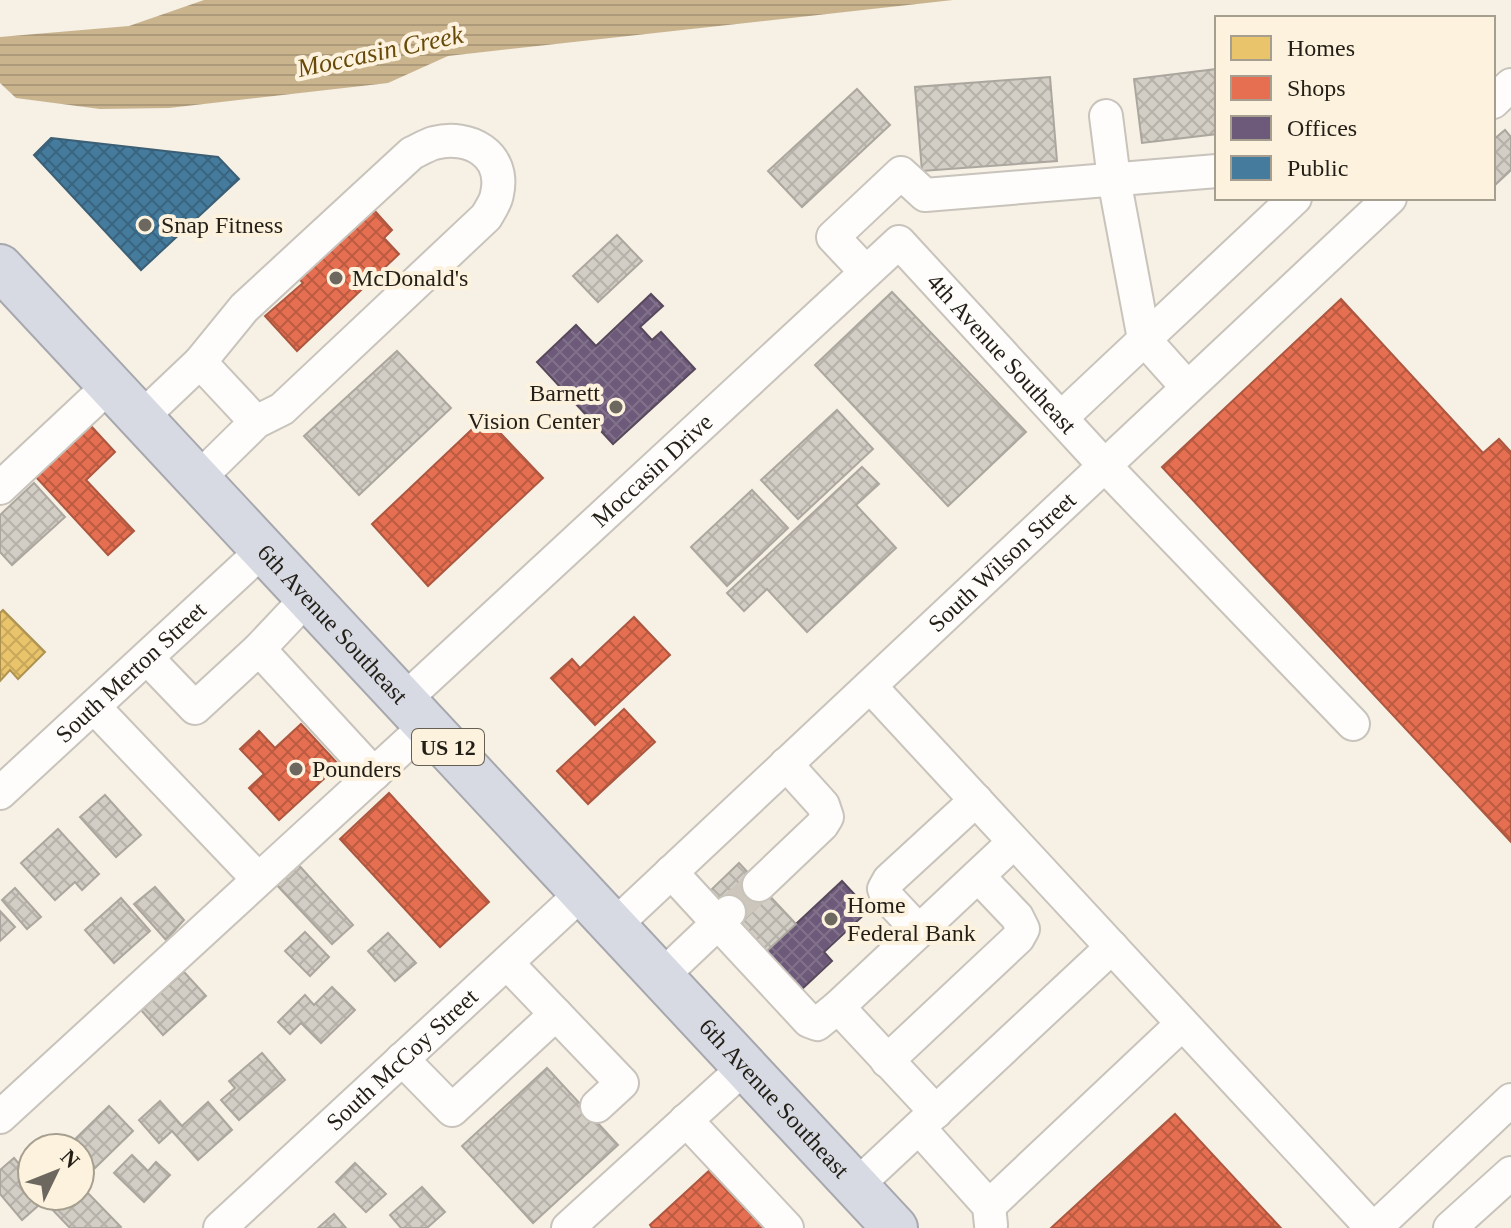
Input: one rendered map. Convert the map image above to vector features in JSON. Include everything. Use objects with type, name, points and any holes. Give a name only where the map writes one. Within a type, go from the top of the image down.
[{"type":"highway","name":"6th Avenue Southeast","points":[[0,267],[895,1228]]},
{"type":"street","points":[[1495,100],[1511,85]]},
{"type":"street","points":[[1106,116],[1114,179],[1144,339],[1187,387]]},
{"type":"street","points":[[141,418],[200,362],[244,308],[412,153],[434,143],[457,141],[474,143],[490,157],[498,176],[497,195],[486,217],[282,409],[256,422],[198,479]]},
{"type":"street","points":[[866,272],[833,237],[901,173],[925,195],[1215,171]]},
{"type":"street","points":[[1061,418],[1293,200]]},
{"type":"street","name":"South Wilson Street","points":[[614,926],[1388,200]]},
{"type":"street","name":"Moccasin Drive","points":[[0,1117],[374,774],[416,712],[899,242]]},
{"type":"street","name":"4th Avenue Southeast","points":[[899,242],[1104,465],[1353,724]]},
{"type":"street","points":[[200,362],[256,422]]},
{"type":"street","points":[[0,488],[110,385]]},
{"type":"street","name":"South Merton Street","points":[[0,793],[263,550]]},
{"type":"street","points":[[147,658],[195,708],[259,649],[308,597]]},
{"type":"street","points":[[259,649],[374,774]]},
{"type":"street","points":[[870,686],[1373,1228],[1511,1100]]},
{"type":"street","points":[[94,707],[258,879]]},
{"type":"street","points":[[759,885],[827,817],[823,805],[786,764]]},
{"type":"street","points":[[919,931],[887,897],[884,889],[889,880],[976,800]]},
{"type":"street","points":[[671,872],[724,917],[809,1021],[817,1024],[1014,842]]},
{"type":"street","points":[[887,1061],[1018,938],[1023,929],[1017,917],[978,876]]},
{"type":"street","name":"South McCoy Street","points":[[220,1228],[583,892]]},
{"type":"street","points":[[661,977],[724,917]]},
{"type":"street","points":[[856,1186],[1112,947]]},
{"type":"street","points":[[507,963],[622,1083],[597,1106]]},
{"type":"street","points":[[838,1007],[887,1061],[990,1217],[1182,1024]]},
{"type":"street","points":[[402,1059],[452,1110],[556,1014]]},
{"type":"street","points":[[580,1224],[746,1066]]},
{"type":"street","points":[[686,1120],[787,1228]]},
{"type":"street","points":[[1450,1228],[1511,1173]]},
{"type":"water","name":"Moccasin Creek","points":[[204,0],[953,0],[448,56],[388,83],[169,108],[100,109],[16,98],[0,83],[0,37],[129,26]]},
{"type":"building: Homes","points":[[3,610],[45,652],[18,679],[10,670],[0,681],[0,613]]},
{"type":"building: Shops","name":"McDonald's","points":[[374,210],[392,230],[384,238],[399,254],[297,351],[265,316],[303,283],[294,273],[349,222],[354,228]]},
{"type":"building: Shops","points":[[1341,299],[1483,453],[1499,439],[1511,452],[1511,842],[1162,467]]},
{"type":"building: Shops","points":[[485,417],[543,478],[428,586],[372,524]]},
{"type":"building: Shops","points":[[91,426],[115,452],[86,480],[134,531],[108,555],[36,477]]},
{"type":"building: Shops","points":[[634,617],[670,655],[595,725],[551,678],[572,659],[580,668]]},
{"type":"building: Shops","points":[[624,709],[655,742],[588,804],[557,771]]},
{"type":"building: Shops","name":"Pounders","points":[[301,724],[339,765],[279,820],[249,788],[264,774],[240,749],[259,731],[275,748]]},
{"type":"building: Shops","points":[[389,793],[489,902],[440,947],[340,839]]},
{"type":"building: Shops","points":[[1175,1114],[1280,1227],[1051,1228]]},
{"type":"building: Shops","points":[[711,1169],[765,1228],[652,1228],[650,1225]]},
{"type":"building: Offices","name":"Barnett Vision Center","points":[[651,294],[663,306],[640,327],[652,340],[661,332],[695,369],[613,444],[537,362],[576,325],[596,346]]},
{"type":"building: Offices","points":[[842,881],[869,910],[824,952],[832,961],[802,989],[767,951]]},
{"type":"building: Public","name":"Snap Fitness","points":[[51,138],[218,157],[239,179],[141,270],[34,155]]},
{"type":"building: Other","points":[[1215,69],[1215,134],[1142,143],[1134,79]]},
{"type":"building: Other","points":[[1050,77],[1057,161],[922,171],[915,87]]},
{"type":"building: Other","points":[[857,89],[890,125],[802,207],[768,171]]},
{"type":"building: Other","points":[[1505,130],[1511,137],[1511,170],[1495,185],[1495,138]]},
{"type":"building: Other","points":[[617,235],[642,261],[598,302],[573,276]]},
{"type":"building: Other","points":[[892,292],[1026,432],[948,506],[815,365]]},
{"type":"building: Other","points":[[397,351],[451,408],[359,495],[304,436]]},
{"type":"building: Other","points":[[837,410],[873,449],[798,519],[761,480]]},
{"type":"building: Other","points":[[862,467],[879,484],[856,505],[896,548],[807,632],[767,589],[744,611],[727,593]]},
{"type":"building: Other","points":[[34,483],[65,517],[12,565],[0,552],[0,515]]},
{"type":"building: Other","points":[[752,490],[788,528],[727,586],[691,547]]},
{"type":"building: Other","points":[[105,795],[141,835],[116,857],[80,817]]},
{"type":"building: Other","points":[[58,829],[99,874],[82,890],[75,882],[55,900],[21,863]]},
{"type":"building: Other","points":[[295,861],[353,925],[332,944],[273,881]]},
{"type":"building: Other","points":[[739,863],[796,924],[767,951],[710,891]]},
{"type":"building: Other","points":[[155,887],[184,920],[166,940],[134,904]]},
{"type":"building: Other","points":[[15,888],[41,917],[27,929],[2,900]]},
{"type":"building: Other","points":[[121,898],[150,931],[114,963],[85,930]]},
{"type":"building: Other","points":[[0,911],[15,927],[0,941]]},
{"type":"building: Other","points":[[305,932],[329,957],[310,976],[285,951]]},
{"type":"building: Other","points":[[388,933],[416,963],[395,981],[368,951]]},
{"type":"building: Other","points":[[184,972],[206,996],[163,1035],[141,1010]]},
{"type":"building: Other","points":[[332,987],[355,1010],[321,1043],[301,1023],[290,1034],[278,1022],[305,995],[314,1005]]},
{"type":"building: Other","points":[[262,1053],[285,1080],[239,1120],[221,1100],[235,1088],[229,1081]]},
{"type":"building: Other","points":[[547,1068],[618,1145],[533,1223],[462,1146]]},
{"type":"building: Other","points":[[160,1101],[182,1126],[208,1102],[232,1130],[198,1160],[172,1131],[159,1143],[139,1120]]},
{"type":"building: Other","points":[[109,1106],[133,1131],[96,1167],[96,1132],[82,1132]]},
{"type":"building: Other","points":[[132,1155],[148,1171],[156,1162],[170,1175],[144,1202],[114,1173]]},
{"type":"building: Other","points":[[14,1158],[16,1160],[16,1212],[31,1212],[22,1220],[0,1194],[0,1170]]},
{"type":"building: Other","points":[[355,1163],[386,1194],[366,1212],[336,1182]]},
{"type":"building: Other","points":[[422,1187],[445,1212],[427,1228],[401,1228],[390,1215]]},
{"type":"building: Other","points":[[96,1201],[121,1227],[120,1228],[70,1228],[55,1212],[96,1212]]},
{"type":"building: Other","points":[[334,1214],[346,1228],[318,1228]]},
{"type":"tunnel","points":[[729,912],[759,885]]},
{"type":"place","name":"Snap Fitness","points":[[145,225]]},
{"type":"place","name":"McDonald's","points":[[336,278]]},
{"type":"place","name":"Barnett Vision Center","points":[[616,407]]},
{"type":"place","name":"Pounders","points":[[296,769]]},
{"type":"place","name":"Home Federal Bank","points":[[831,919]]}]
